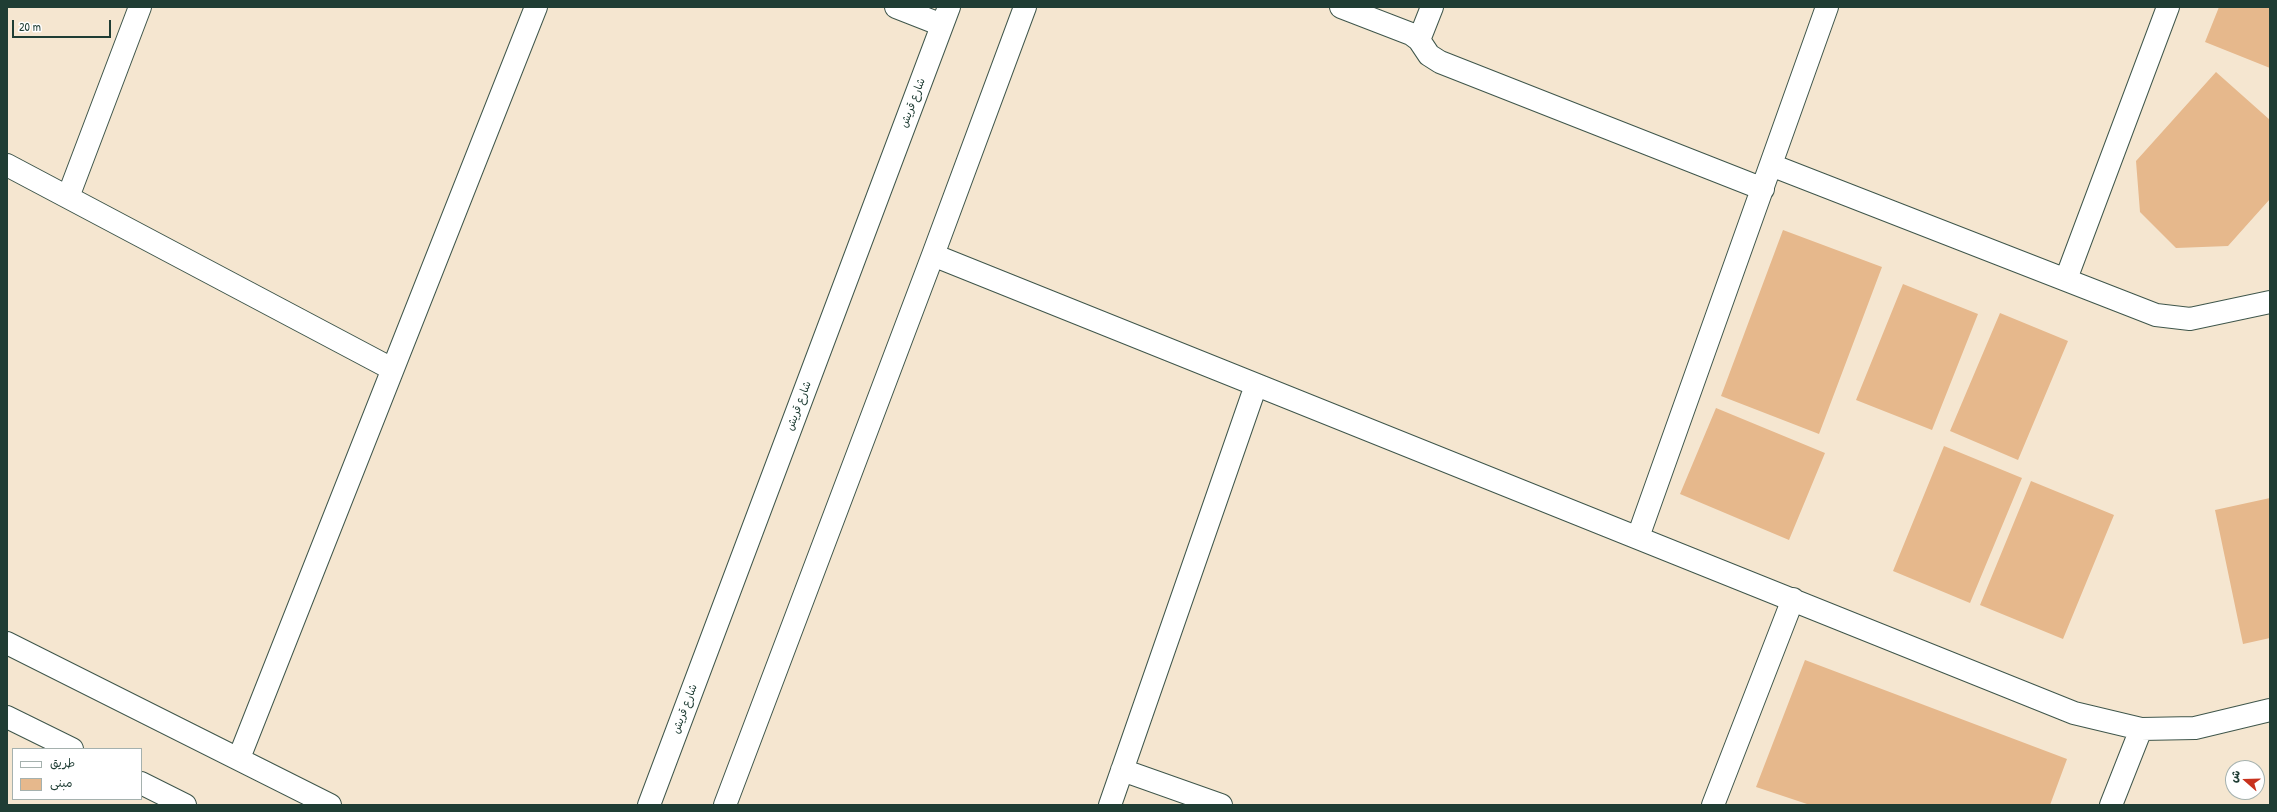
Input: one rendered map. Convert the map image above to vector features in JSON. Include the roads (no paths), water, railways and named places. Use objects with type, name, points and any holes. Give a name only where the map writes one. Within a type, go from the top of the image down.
[{"type":"street","points":[[68,197],[140,7]]},
{"type":"street","points":[[238,758],[536,7]]},
{"type":"street","points":[[896,7],[945,16]]},
{"type":"street","points":[[725,805],[1025,7]]},
{"type":"street","points":[[1341,7],[1411,34],[1420,40],[1429,55],[1440,62],[1762,189]]},
{"type":"street","points":[[1420,40],[1432,7]]},
{"type":"street","points":[[1638,537],[1827,7]]},
{"type":"street","points":[[2066,279],[2168,7]]},
{"type":"street","name":"شارع قريش","points":[[649,805],[945,16]]},
{"type":"street","points":[[7,165],[392,369]]},
{"type":"street","points":[[1771,165],[2156,314],[2190,318],[2269,299]]},
{"type":"street","points":[[933,255],[2074,713],[2141,729],[2195,728],[2270,710]]},
{"type":"street","points":[[1110,805],[1256,385]]},
{"type":"street","points":[[1714,805],[1793,599]]},
{"type":"street","points":[[7,643],[330,805]]},
{"type":"street","points":[[7,717],[70,748]]},
{"type":"street","points":[[2111,805],[2141,729]]},
{"type":"street","points":[[1122,770],[1221,805]]},
{"type":"street","points":[[142,785],[178,803]]}]
